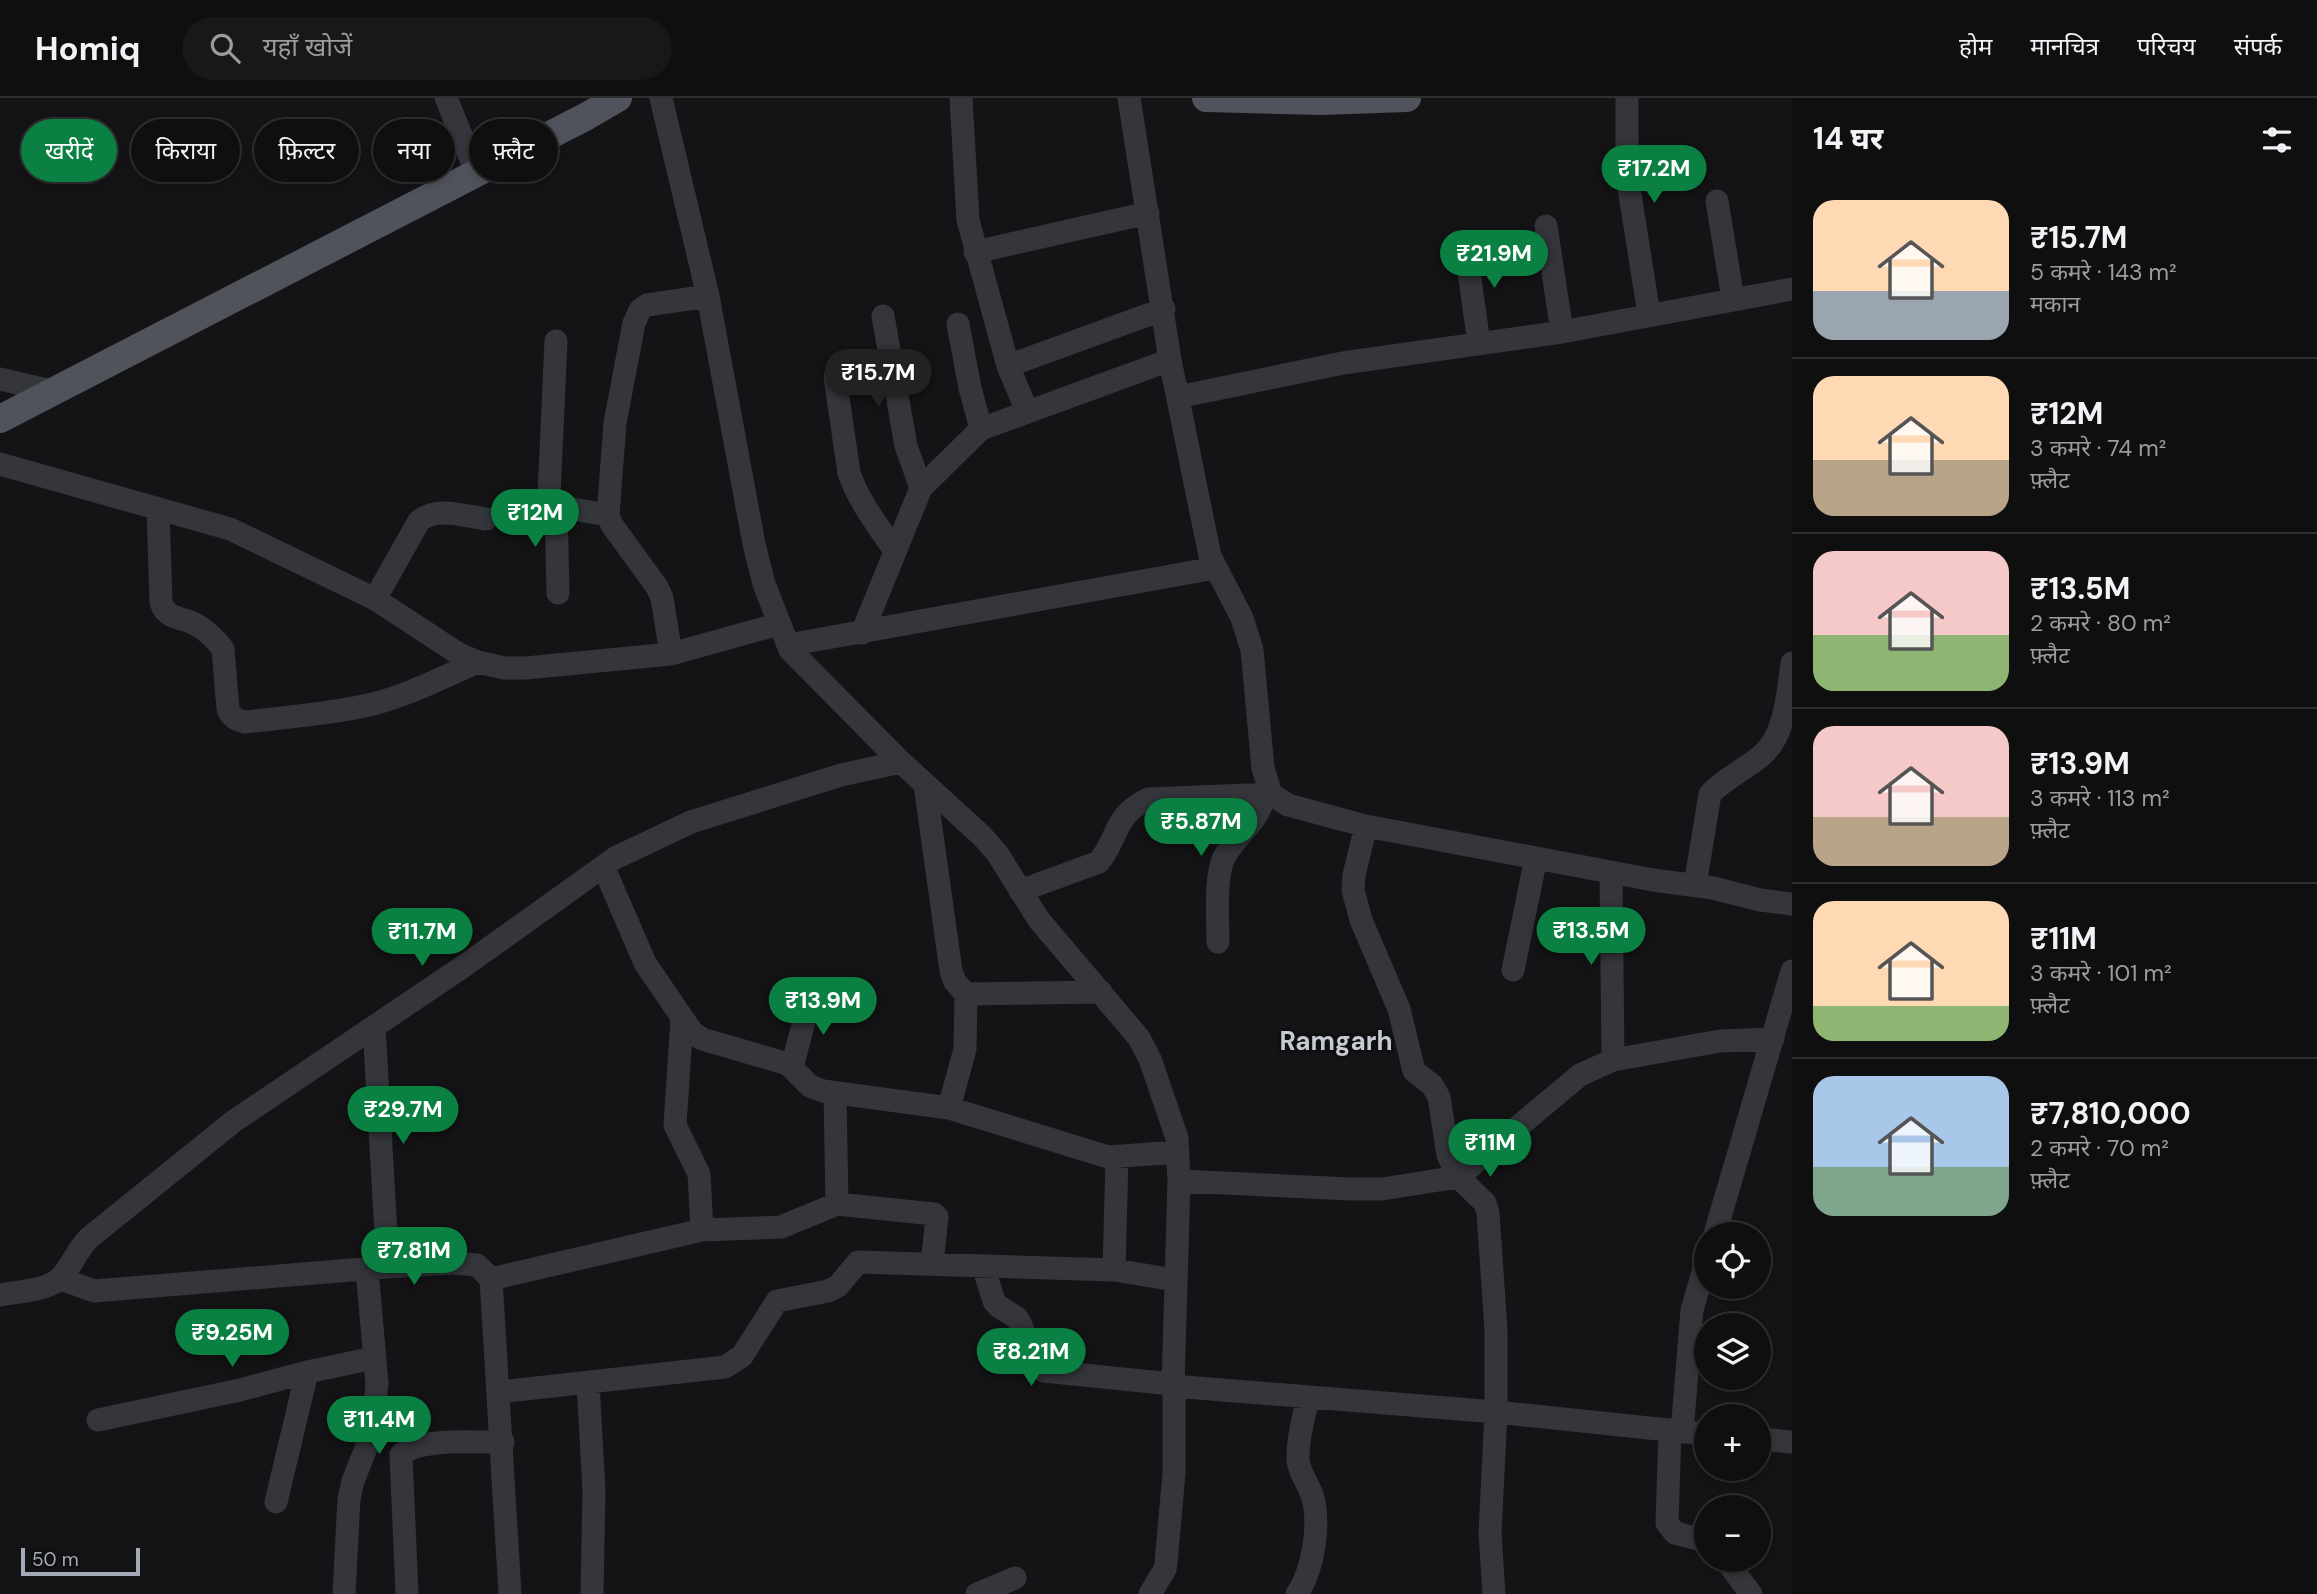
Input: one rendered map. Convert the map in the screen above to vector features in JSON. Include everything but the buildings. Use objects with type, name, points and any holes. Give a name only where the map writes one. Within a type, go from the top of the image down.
[{"type":"main road","points":[[558,130],[618,98]]},
{"type":"main road","points":[[1206,98],[1321,101],[1406,98]]},
{"type":"main road","points":[[0,419],[469,178]]},
{"type":"street","points":[[446,98],[469,154]]},
{"type":"street","points":[[661,98],[708,296],[754,544],[764,584],[786,640],[897,758],[997,853],[1039,920],[1128,1023],[1150,1059],[1177,1138],[1180,1181],[1175,1280],[1174,1473],[1165,1569],[1150,1594]]},
{"type":"street","points":[[961,98],[968,220],[1008,366],[1027,411]]},
{"type":"street","points":[[1129,98],[1170,360],[1210,556],[1248,633],[1252,650],[1268,794],[1252,824],[1224,855],[1220,870],[1218,942]]},
{"type":"street","points":[[1627,98],[1627,176],[1649,314]]},
{"type":"street","points":[[1717,201],[1733,299]]},
{"type":"street","points":[[975,252],[1148,213]]},
{"type":"street","points":[[1546,226],[1562,332]]},
{"type":"street","points":[[1465,244],[1479,343]]},
{"type":"street","points":[[1178,397],[1343,362],[1562,332],[1792,289]]},
{"type":"street","points":[[671,654],[662,598],[612,525],[608,515],[615,423],[636,317],[640,310],[646,305],[708,296]]},
{"type":"street","points":[[1008,366],[1164,309]]},
{"type":"street","points":[[883,316],[906,446],[921,488]]},
{"type":"street","points":[[958,324],[981,429]]},
{"type":"street","points":[[556,341],[547,490],[556,505],[558,593]]},
{"type":"street","points":[[862,634],[921,488],[981,429],[1170,360]]},
{"type":"street","points":[[835,377],[852,481],[862,503],[895,551]]},
{"type":"street","points":[[0,379],[55,392]]},
{"type":"street","points":[[0,464],[230,529],[375,599],[459,654],[503,668],[526,668],[862,634],[1215,568]]},
{"type":"street","points":[[556,505],[608,515]]},
{"type":"street","points":[[158,510],[163,611],[170,617],[197,625],[223,649],[228,709],[230,715],[237,720],[244,722],[340,711],[375,703],[413,691],[478,662]]},
{"type":"street","points":[[375,599],[419,522],[426,515],[440,513],[486,519]]},
{"type":"street","points":[[1695,885],[1710,794],[1765,753],[1777,732],[1786,706],[1792,663]]},
{"type":"street","points":[[0,1294],[43,1287],[61,1279],[80,1247],[234,1121],[374,1027],[615,858],[691,822],[897,758]]},
{"type":"street","points":[[925,785],[951,971],[955,982],[966,994],[965,1049],[949,1108]]},
{"type":"street","points":[[1020,891],[1100,862],[1124,815],[1148,799],[1268,794],[1288,805],[1366,826],[1792,904]]},
{"type":"street","points":[[1366,826],[1354,875],[1361,920],[1399,1009],[1415,1071],[1432,1085],[1439,1097],[1445,1145],[1458,1177],[1485,1203],[1488,1213],[1496,1330],[1496,1412],[1490,1533],[1494,1594]]},
{"type":"street","points":[[1513,970],[1536,858]]},
{"type":"street","points":[[604,867],[645,963],[682,1020],[702,1039],[782,1062],[792,1067],[810,1086],[835,1093],[949,1108],[1098,1154],[1117,1157],[1178,1152]]},
{"type":"street","points":[[1611,872],[1613,1060]]},
{"type":"street","points":[[1719,1222],[1780,1033],[1792,971]]},
{"type":"street","points":[[966,994],[1101,992]]},
{"type":"street","points":[[792,1067],[811,995]]},
{"type":"street","points":[[682,1020],[675,1125],[699,1174],[702,1230]]},
{"type":"street","points":[[344,1594],[349,1499],[353,1481],[372,1433],[377,1384],[374,1358],[377,1268],[374,1027]]},
{"type":"street","points":[[1180,1181],[1382,1189],[1458,1177],[1580,1075],[1613,1060],[1780,1033]]},
{"type":"street","points":[[835,1093],[837,1204]]},
{"type":"street","points":[[1114,1270],[1117,1157]]},
{"type":"street","points":[[491,1279],[702,1230],[781,1227],[837,1204],[934,1214],[937,1217],[932,1264]]},
{"type":"street","points":[[499,1392],[724,1367],[742,1356],[777,1301],[828,1291],[838,1286],[858,1262],[1114,1270],[1175,1280]]},
{"type":"street","points":[[61,1279],[94,1291],[377,1268],[477,1265],[491,1279],[503,1442],[510,1594]]},
{"type":"street","points":[[983,1266],[994,1301],[1017,1318],[1035,1366],[1044,1371],[1173,1386],[1496,1412],[1694,1433]]},
{"type":"street","points":[[1694,1538],[1675,1532],[1667,1523],[1676,1431],[1695,1299]]},
{"type":"street","points":[[98,1420],[374,1358]]},
{"type":"street","points":[[276,1502],[307,1372]]},
{"type":"street","points":[[588,1383],[594,1491],[592,1594]]},
{"type":"street","points":[[1297,1594],[1309,1573],[1313,1543],[1314,1506],[1300,1470],[1298,1452],[1308,1397]]},
{"type":"street","points":[[1771,1440],[1792,1442]]},
{"type":"street","points":[[407,1594],[401,1455],[408,1448],[422,1445],[503,1442]]},
{"type":"street","points":[[1735,1572],[1751,1594]]},
{"type":"street","points":[[978,1594],[1015,1578]]},
{"type":"district","name":"Ramgarh","points":[[1336,1041]]}]
